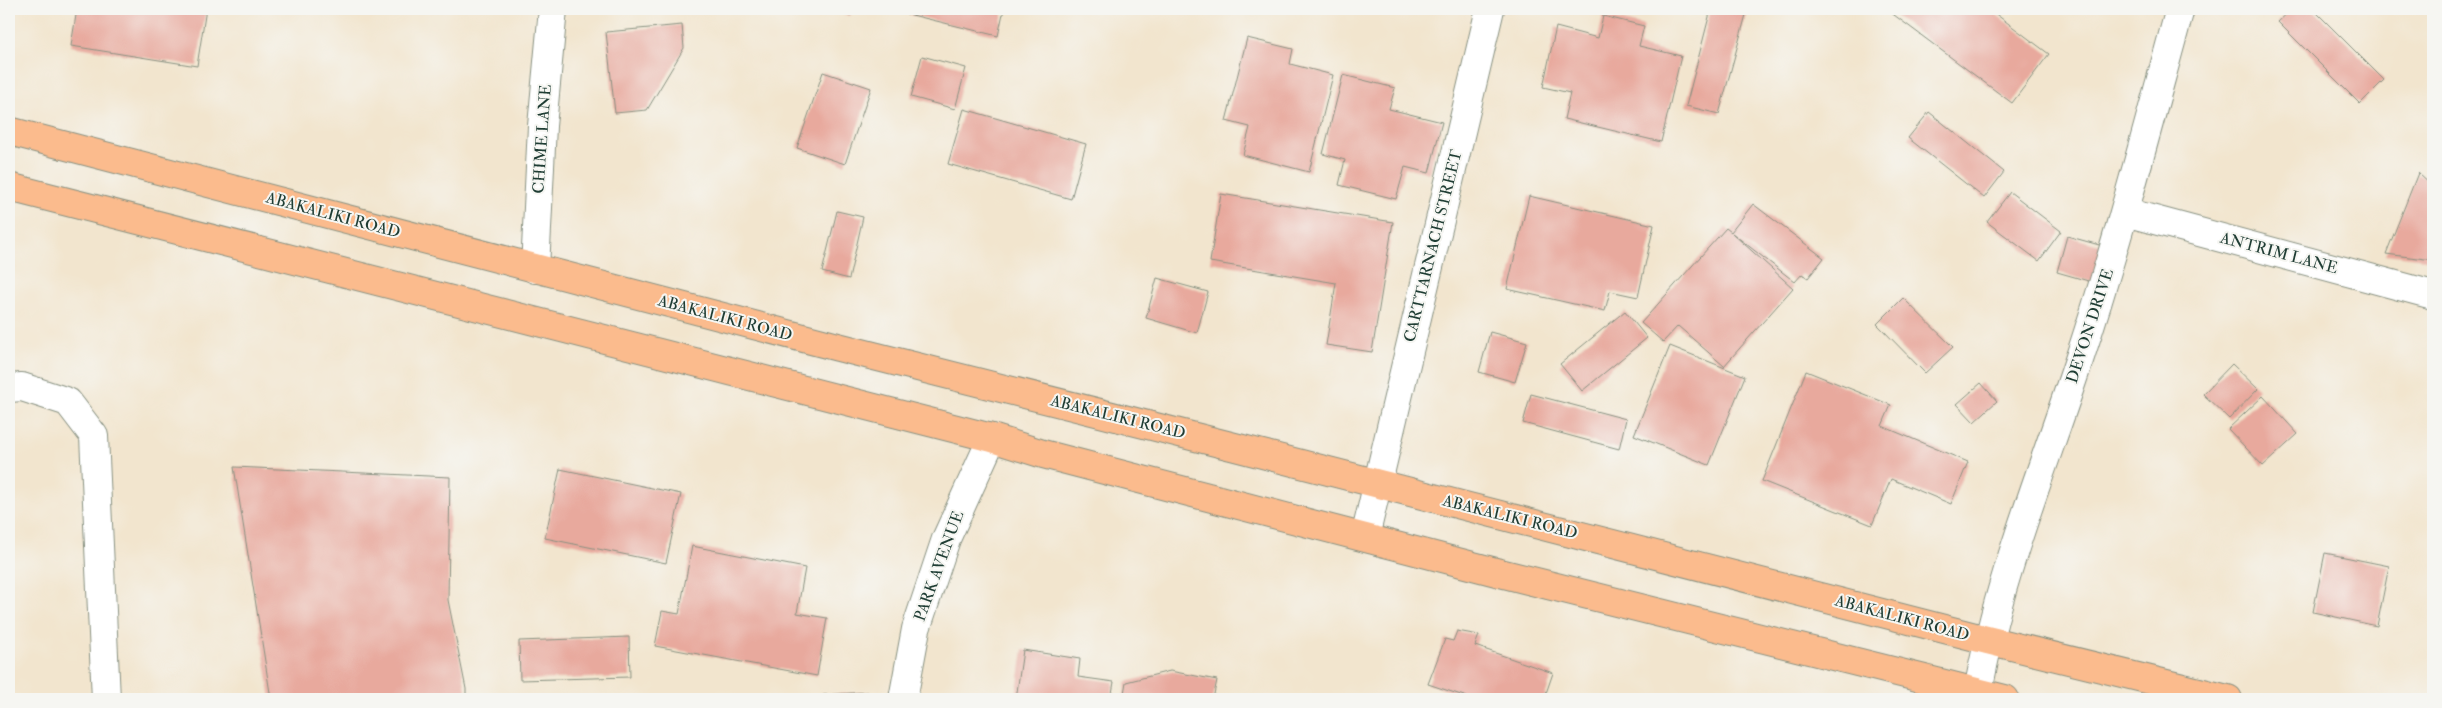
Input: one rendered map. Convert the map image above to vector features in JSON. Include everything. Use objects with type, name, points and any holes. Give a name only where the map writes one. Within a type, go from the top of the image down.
[{"type":"main road","name":"ABAKALIKI ROAD","points":[[9,131],[535,269],[1987,640],[2228,699]]},
{"type":"main road","points":[[9,187],[992,438],[1052,456],[1365,537],[2005,699]]},
{"type":"street","name":"CHIME LANE","points":[[535,269],[542,126],[553,9]]},
{"type":"street","name":"CARTTARNACH STREET","points":[[1365,537],[1376,483],[1490,9]]},
{"type":"street","name":"DEVON DRIVE","points":[[1978,692],[1987,640],[2028,508],[2107,277],[2180,9]]},
{"type":"street","name":"ANTRIM LANE","points":[[2125,212],[2433,295]]},
{"type":"street","points":[[9,388],[22,387],[68,402],[94,436],[106,699]]},
{"type":"street","name":"PARK AVENUE","points":[[903,699],[916,629],[946,539],[992,438]]},
{"type":"building","points":[[77,9],[206,9],[197,66],[71,46]]},
{"type":"building","points":[[824,9],[852,9],[850,16]]},
{"type":"building","points":[[887,9],[1004,9],[998,36]]},
{"type":"building","points":[[1711,9],[1747,11],[1719,114],[1686,106]]},
{"type":"building","points":[[1886,9],[1989,9],[2049,54],[2012,103]]},
{"type":"building","points":[[2292,9],[2313,9],[2384,80],[2360,104],[2278,22]]},
{"type":"building","points":[[1603,16],[1644,26],[1639,46],[1681,56],[1661,142],[1564,119],[1570,93],[1543,87],[1556,27],[1598,38]]},
{"type":"building","points":[[682,25],[684,48],[647,110],[615,113],[606,32]]},
{"type":"building","points":[[1247,38],[1293,49],[1290,64],[1333,75],[1309,172],[1243,155],[1250,127],[1226,121]]},
{"type":"building","points":[[922,56],[966,68],[955,109],[911,97]]},
{"type":"building","points":[[823,72],[871,88],[845,164],[797,148]]},
{"type":"building","points":[[1343,75],[1395,88],[1389,109],[1442,122],[1429,173],[1405,167],[1396,199],[1339,185],[1345,160],[1323,154]]},
{"type":"building","points":[[964,109],[1086,144],[1071,199],[948,164]]},
{"type":"building","points":[[1929,112],[2004,172],[1984,198],[1908,138]]},
{"type":"building","points":[[2418,173],[2433,187],[2433,260],[2386,254]]},
{"type":"building","points":[[2010,192],[2061,231],[2039,261],[1987,222]]},
{"type":"building","points":[[1221,194],[1393,222],[1372,352],[1326,345],[1336,283],[1210,262]]},
{"type":"building","points":[[1529,196],[1654,225],[1638,297],[1610,291],[1605,311],[1507,289]]},
{"type":"building","points":[[1753,204],[1824,258],[1808,278],[1802,274],[1795,282],[1732,233],[1793,288],[1724,366],[1678,326],[1663,342],[1641,323],[1726,228],[1731,232]]},
{"type":"building","points":[[837,211],[863,217],[849,279],[822,272]]},
{"type":"building","points":[[2067,236],[2103,246],[2092,282],[2057,272]]},
{"type":"building","points":[[1157,278],[1208,292],[1197,333],[1146,318]]},
{"type":"building","points":[[1903,298],[1953,347],[1925,373],[1877,324]]},
{"type":"building","points":[[1625,311],[1647,338],[1582,391],[1560,364]]},
{"type":"building","points":[[1490,332],[1527,342],[1515,382],[1479,372]]},
{"type":"building","points":[[1670,346],[1745,376],[1709,465],[1634,435]]},
{"type":"building","points":[[2232,364],[2258,389],[2229,419],[2203,394]]},
{"type":"building","points":[[1806,371],[1891,405],[1882,426],[1968,462],[1951,504],[1891,479],[1872,525],[1762,481]]},
{"type":"building","points":[[1981,383],[1997,401],[1974,422],[1957,404]]},
{"type":"building","points":[[1531,394],[1626,419],[1619,449],[1523,423]]},
{"type":"building","points":[[2263,396],[2298,434],[2263,466],[2228,429]]},
{"type":"building","points":[[234,467],[450,477],[448,600],[466,689],[466,699],[271,699]]},
{"type":"building","points":[[560,469],[681,494],[666,563],[545,538]]},
{"type":"building","points":[[692,546],[805,568],[797,613],[827,618],[817,676],[655,646],[662,611],[679,614]]},
{"type":"building","points":[[2325,553],[2389,566],[2377,626],[2313,612]]},
{"type":"building","points":[[1457,631],[1479,635],[1475,646],[1553,673],[1544,699],[1466,699],[1467,697],[1428,684],[1445,639],[1453,641]]},
{"type":"building","points":[[629,637],[630,677],[520,680],[519,641]]},
{"type":"building","points":[[1023,650],[1080,659],[1078,677],[1114,682],[1111,699],[1016,699]]},
{"type":"building","points":[[1170,671],[1217,680],[1213,699],[1123,699],[1126,682]]},
{"type":"building","points":[[868,692],[869,699],[823,699],[823,695]]}]
